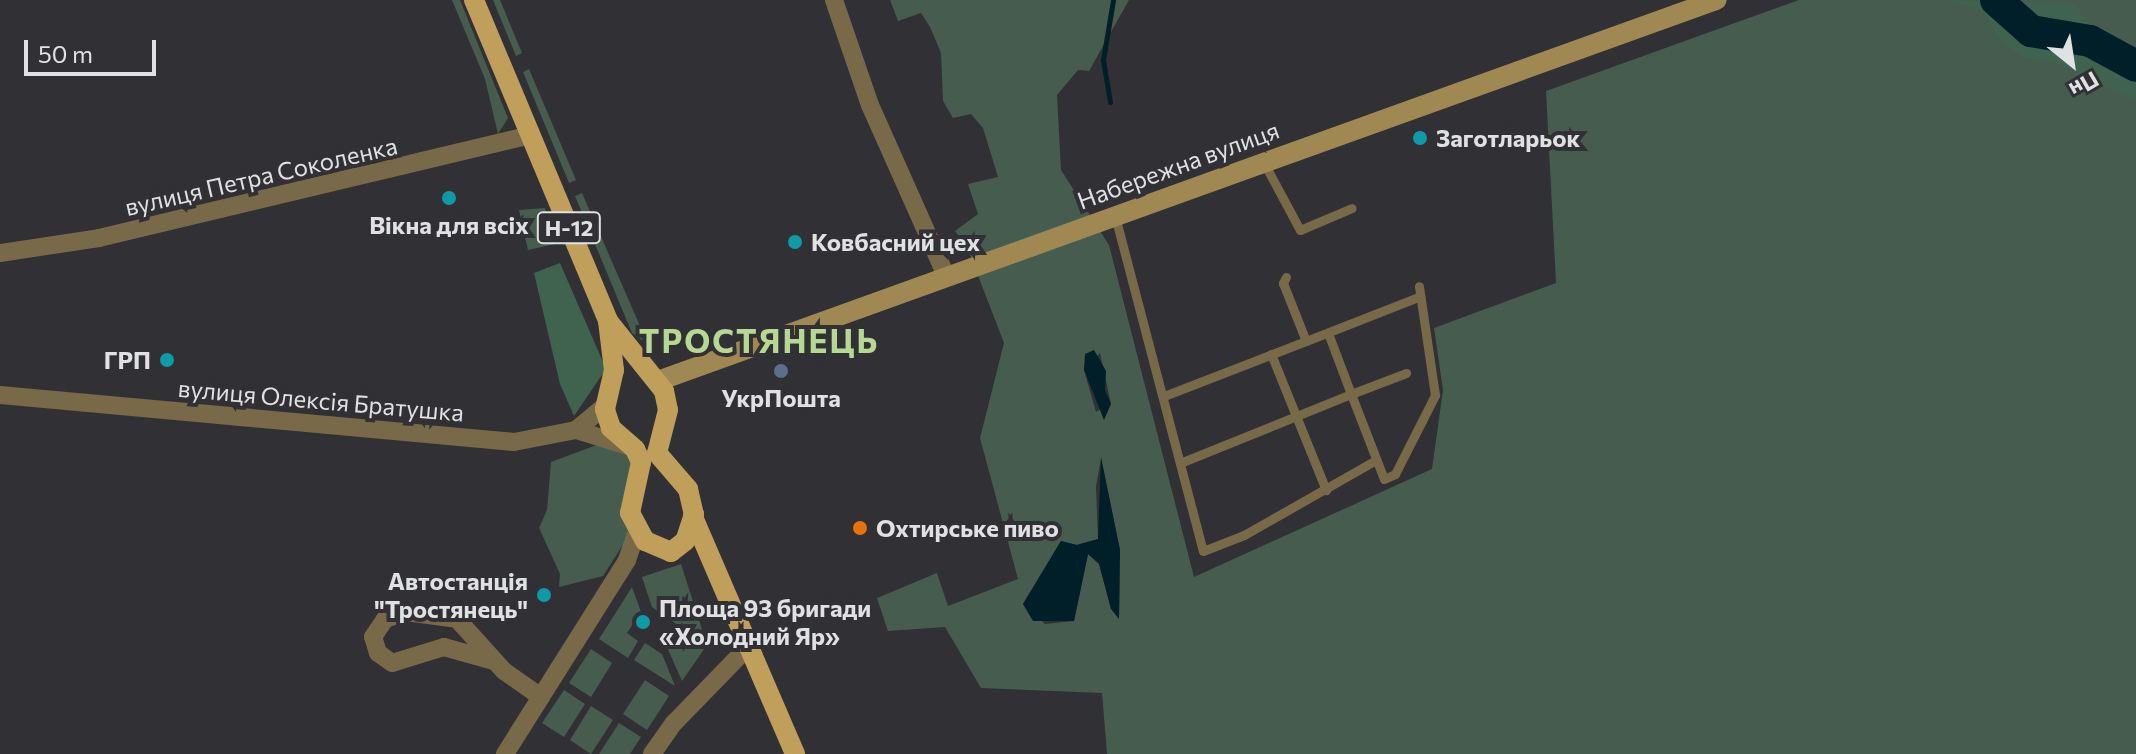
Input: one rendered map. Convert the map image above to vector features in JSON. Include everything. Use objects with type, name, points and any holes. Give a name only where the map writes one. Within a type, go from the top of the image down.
[{"type":"main road","name":"Н-12","points":[[474,0],[608,321],[658,381]]},
{"type":"main road","name":"Набережна вулиця","points":[[658,381],[1716,0]]},
{"type":"main road","name":"Н-12","points":[[605,406],[614,370],[608,321]]},
{"type":"main road","points":[[614,370],[627,360],[638,360]]},
{"type":"main road","points":[[658,381],[668,410],[658,439],[663,461],[688,489],[693,517],[795,754]]},
{"type":"main road","points":[[605,406],[611,428],[634,448],[639,470],[630,506],[637,531],[667,549],[691,557],[717,574]]},
{"type":"main road","points":[[667,549],[693,517]]},
{"type":"street","points":[[834,0],[870,105],[946,276]]},
{"type":"street","name":"вулиця Петра Соколенка","points":[[0,253],[99,238],[530,135]]},
{"type":"street","name":"вулиця Олексія Братушка","points":[[0,395],[514,442],[576,430],[634,448]]},
{"type":"street","points":[[576,430],[605,406]]},
{"type":"street","points":[[505,754],[627,560],[637,531]]},
{"type":"street","points":[[627,560],[667,549]]},
{"type":"street","points":[[494,661],[444,647],[392,663],[378,653],[373,637],[385,619],[406,612],[457,619],[494,661],[541,697]]},
{"type":"street","points":[[652,754],[674,723],[748,647]]},
{"type":"lane","points":[[1264,162],[1300,230],[1352,208]]},
{"type":"lane","points":[[1115,216],[1203,551],[1326,490],[1376,460]]},
{"type":"lane","points":[[1286,277],[1283,283],[1306,341]]},
{"type":"lane","points":[[1164,396],[1328,333],[1420,291],[1435,395],[1395,474],[1384,479],[1328,333]]},
{"type":"lane","points":[[1271,354],[1326,490]]},
{"type":"lane","points":[[1180,463],[1406,373]]},
{"type":"green space","points":[[452,0],[460,0],[508,118],[498,134],[485,79]]},
{"type":"green space","points":[[493,0],[500,0],[522,53],[516,56]]},
{"type":"green space","points":[[890,0],[1129,0],[1089,71],[1078,70],[1057,95],[1061,170],[1109,245],[1194,577],[1432,469],[1443,390],[1434,328],[1556,283],[1546,91],[1799,0],[2136,0],[2136,754],[1107,754],[1102,693],[981,688],[945,627],[888,631],[877,598],[937,573],[948,606],[1018,579],[980,438],[1004,343],[967,247],[955,231],[978,214],[968,184],[998,177],[983,128],[971,114],[953,118],[943,101],[941,53],[930,27],[921,13],[898,21]],"holes":[[[1100,353],[1111,404],[1096,412],[1084,370]],[[1101,459],[1120,550],[1119,617],[1111,609],[1099,563],[1088,554],[1074,621],[1045,624],[1023,604],[1061,541],[1076,545],[1098,539],[1096,486]]]},
{"type":"green space","points":[[1949,0],[2075,4],[2087,22],[2136,47],[2136,101],[2056,63],[2023,58],[2000,40],[1982,11]]},
{"type":"green space","points":[[529,69],[576,180],[569,183],[523,72]]},
{"type":"green space","points":[[582,193],[646,343],[632,333],[575,196]]},
{"type":"green space","points":[[545,208],[555,244],[528,250],[519,210]]},
{"type":"green space","points":[[560,263],[606,369],[574,416],[560,384],[534,273]]},
{"type":"green space","points":[[610,440],[634,448],[635,526],[603,576],[559,587],[560,574],[539,528],[547,510],[551,462]]},
{"type":"green space","points":[[681,564],[707,645],[682,681],[666,645],[679,626],[652,607],[642,577]]},
{"type":"green space","points":[[632,587],[641,612],[627,633],[638,641],[628,658],[599,639]]},
{"type":"green space","points":[[645,643],[662,654],[675,686],[634,660]]},
{"type":"green space","points":[[591,649],[612,663],[591,697],[569,683]]},
{"type":"green space","points":[[645,680],[669,696],[647,730],[623,714]]},
{"type":"green space","points":[[564,690],[585,704],[564,737],[542,723]]},
{"type":"green space","points":[[591,706],[613,720],[591,754],[570,740]]},
{"type":"green space","points":[[619,723],[641,737],[630,754],[599,754]]},
{"type":"water","points":[[1094,350],[1106,371],[1105,390],[1111,404],[1104,420],[1084,370],[1085,354]]},
{"type":"water","points":[[1101,457],[1120,550],[1119,619],[1111,609],[1099,564],[1088,554],[1074,621],[1033,621],[1023,604],[1061,541],[1077,545],[1098,539]]},
{"type":"waterway","points":[[1110,102],[1103,60],[1113,0]]},
{"type":"waterway","points":[[1996,0],[2031,31],[2090,41],[2136,66]]},
{"type":"place","name":"Заготларьок","points":[[1420,138]]},
{"type":"place","name":"Вікна для всіх","points":[[449,198]]},
{"type":"place","name":"Ковбасний цех","points":[[795,242]]},
{"type":"place","name":"ГРП","points":[[167,360]]},
{"type":"place","name":"УкрПошта","points":[[781,371]]},
{"type":"place","name":"Охтирське пиво","points":[[860,528]]},
{"type":"place","name":"Автостанція \"Тростянець\"","points":[[544,595]]},
{"type":"place","name":"Площа 93 бригади «Холодний Яр»","points":[[643,622]]},
{"type":"district","name":"ТРОСТЯНЕЦЬ","points":[[759,340]]}]
